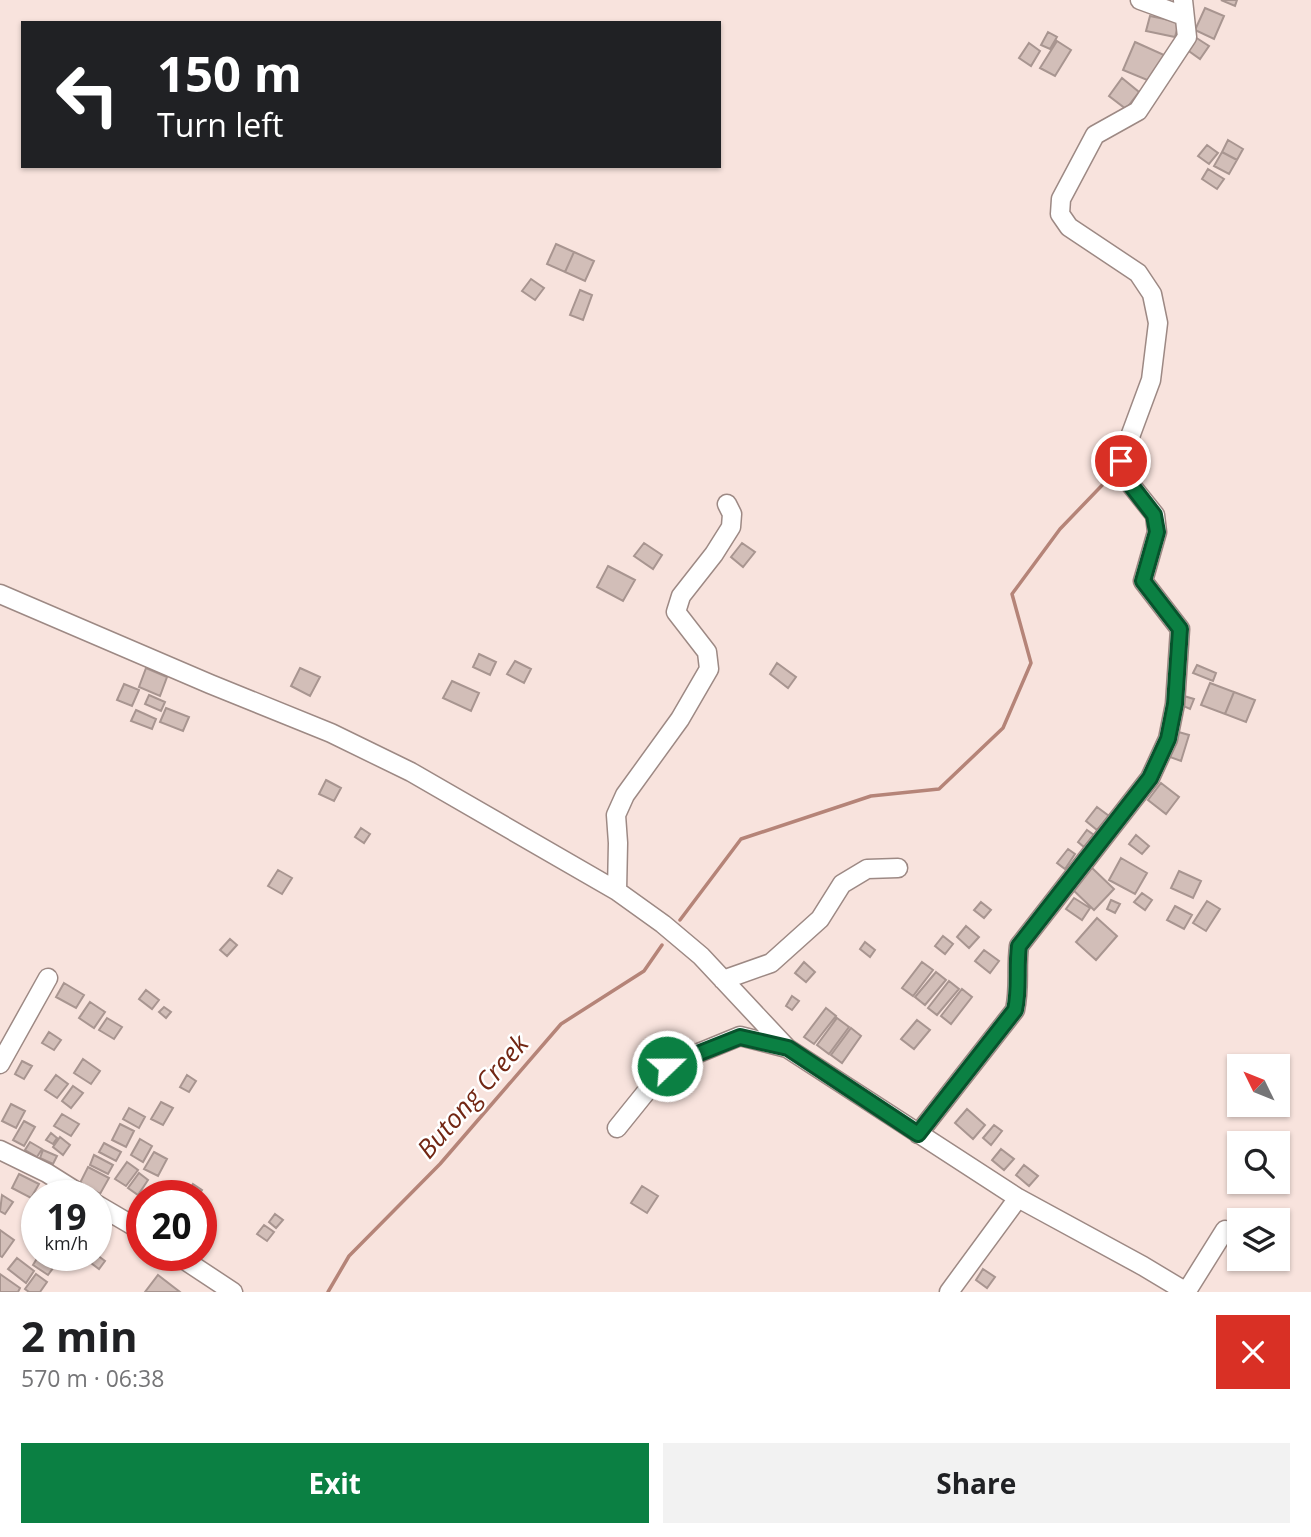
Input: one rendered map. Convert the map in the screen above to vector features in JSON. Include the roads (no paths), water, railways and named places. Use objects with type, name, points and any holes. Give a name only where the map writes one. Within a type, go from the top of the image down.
[{"type":"street","points":[[918,1134],[1015,1010],[1019,989],[1019,946],[1150,778],[1168,739],[1175,704],[1180,629],[1143,581],[1157,532],[1154,515],[1127,480],[1121,461],[1152,380],[1157,323],[1152,294],[1138,272],[1069,227],[1060,214],[1061,199],[1095,135],[1139,111],[1187,37],[1184,8],[1140,0]]},
{"type":"street","points":[[617,891],[616,815],[625,795],[680,719],[709,669],[707,652],[676,612],[681,596],[731,527],[732,514],[727,504]]},
{"type":"street","points":[[0,594],[331,733],[411,772],[617,891],[701,956],[788,1048],[1018,1198],[1183,1290],[1190,1286],[1225,1230]]},
{"type":"street","points":[[723,980],[771,963],[820,919],[842,884],[867,869],[898,868]]},
{"type":"street","points":[[0,1064],[48,978]]},
{"type":"street","points":[[617,1128],[667,1066],[740,1037],[788,1048]]},
{"type":"street","points":[[0,1150],[58,1180]]},
{"type":"street","points":[[949,1292],[1018,1198]]},
{"type":"street","points":[[201,1271],[233,1292]]},
{"type":"waterway","name":"Butong Creek","points":[[680,920],[741,839],[871,796],[939,789],[1003,728],[1031,663],[1012,594],[1060,529],[1110,477]]},
{"type":"waterway","name":"Butong Creek","points":[[328,1292],[349,1256],[440,1164],[561,1024],[644,971],[662,945]]}]
